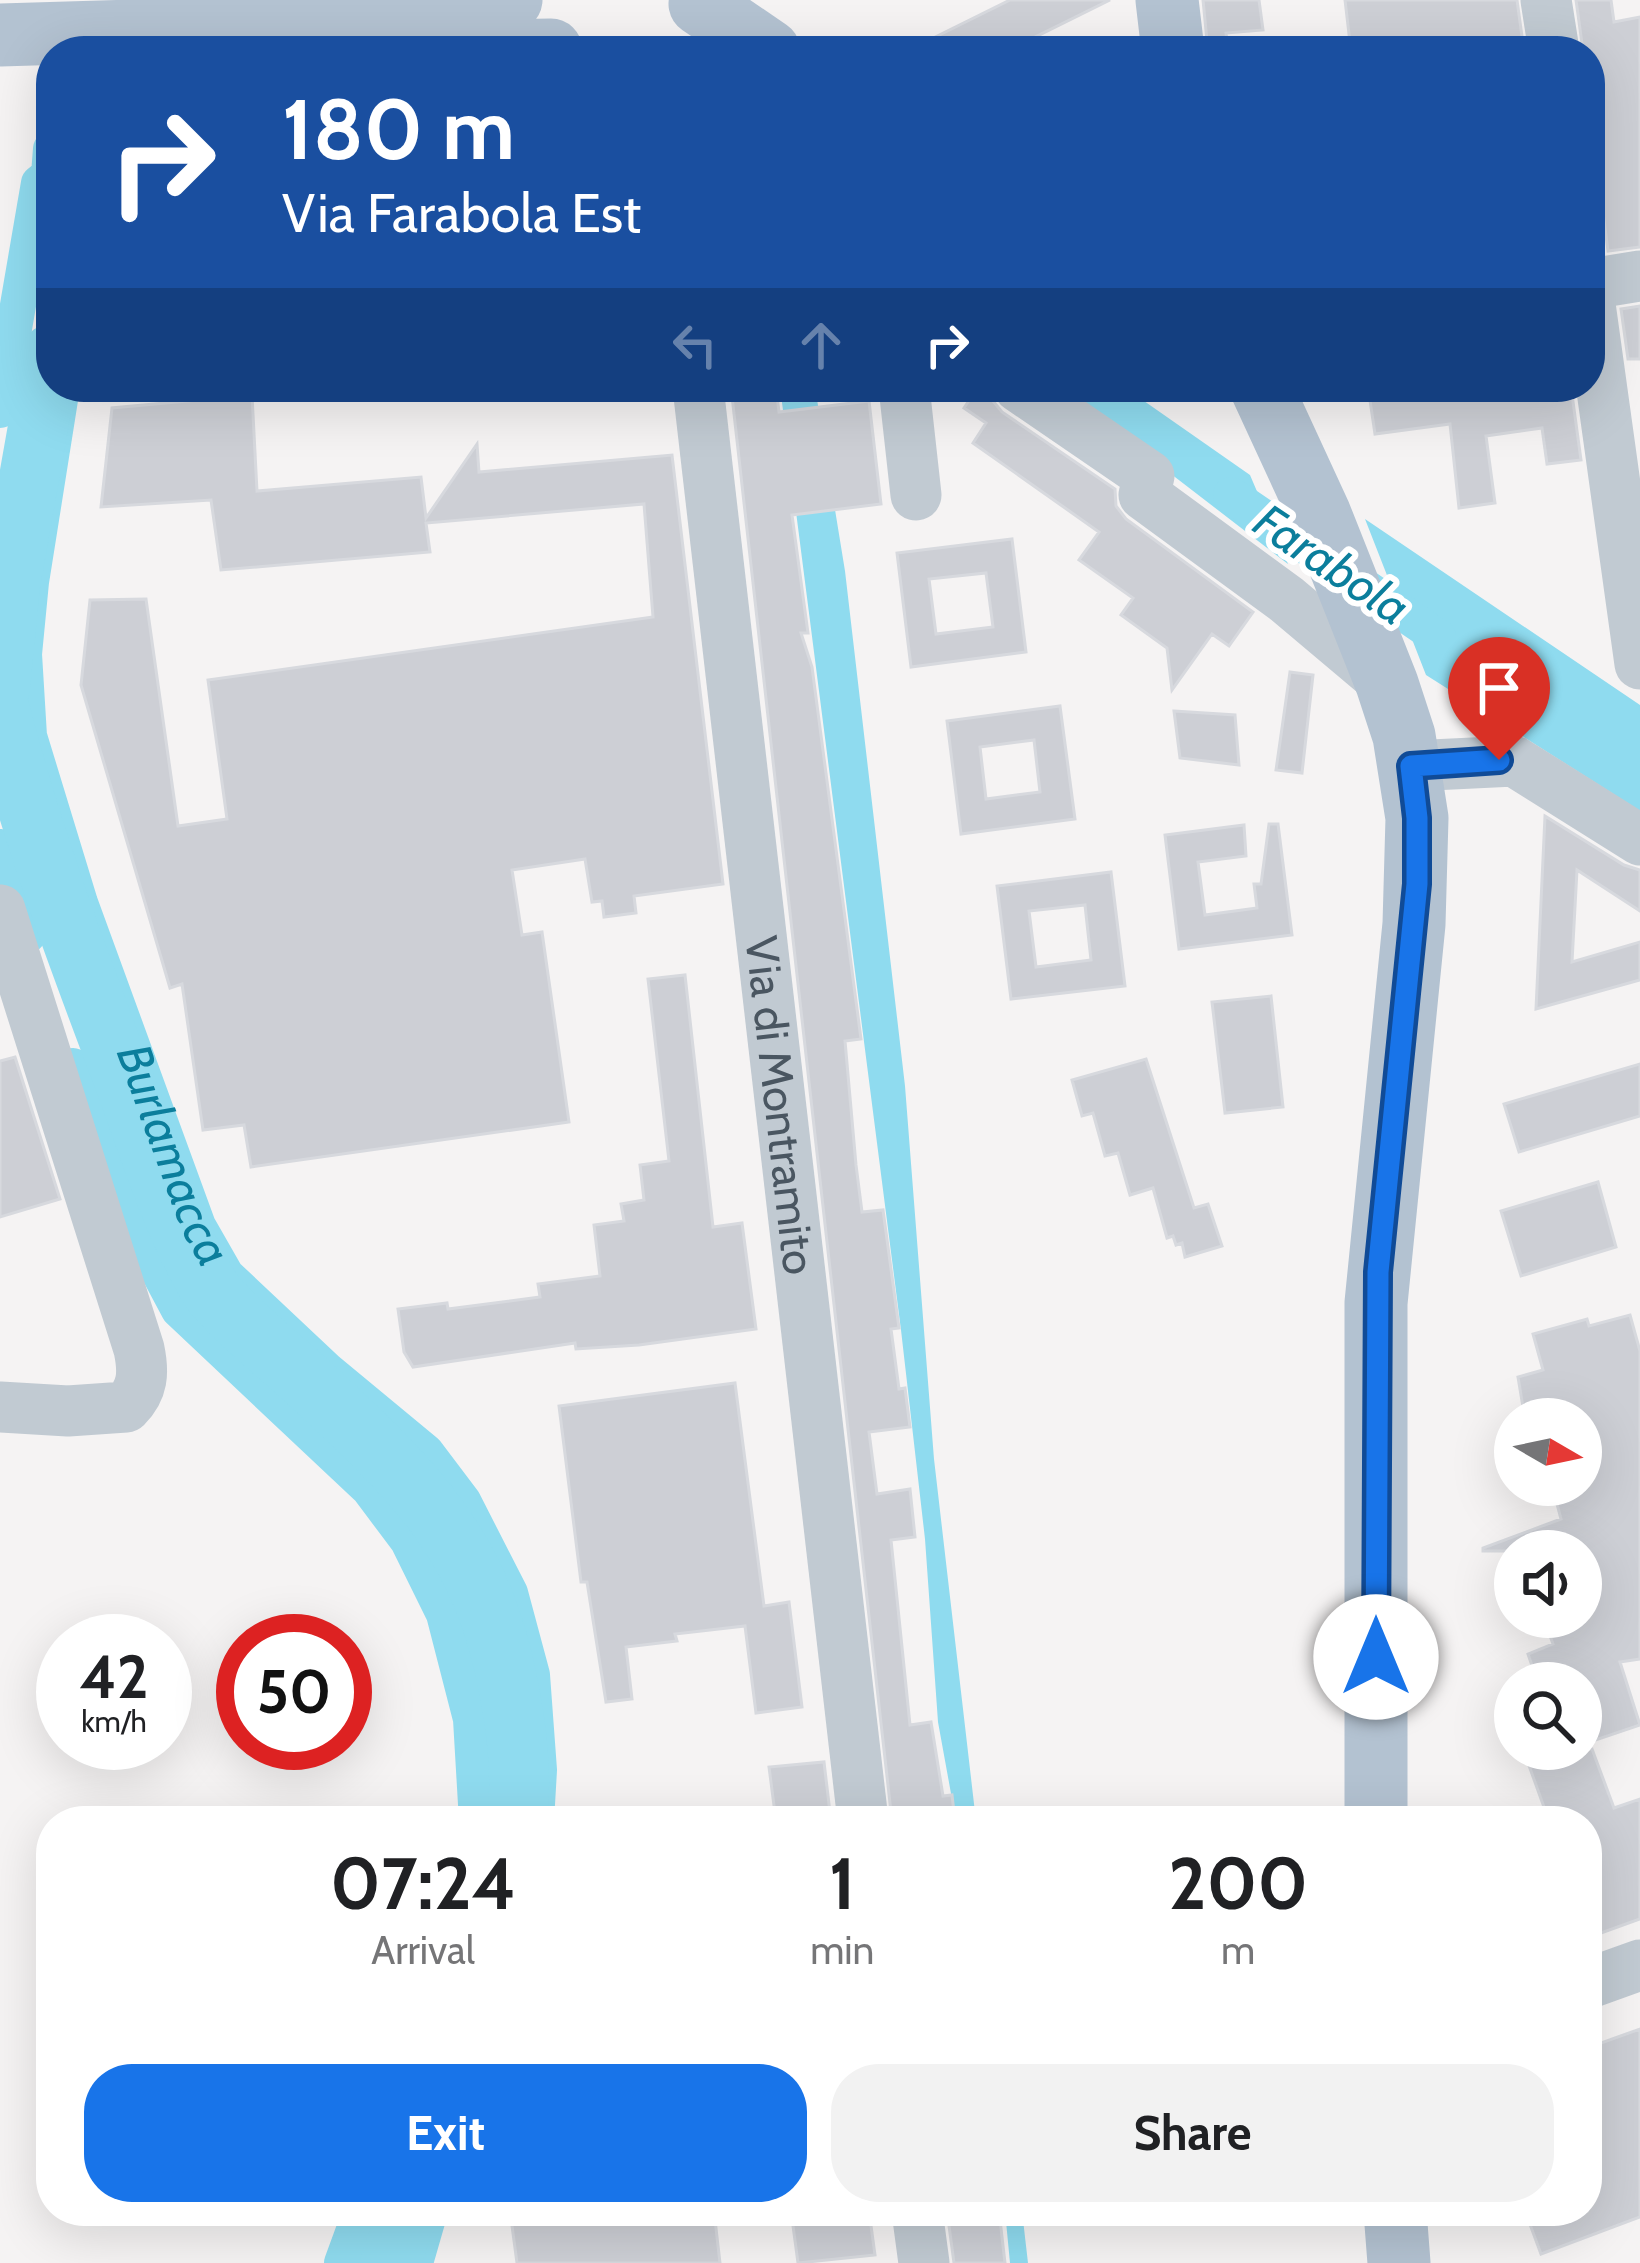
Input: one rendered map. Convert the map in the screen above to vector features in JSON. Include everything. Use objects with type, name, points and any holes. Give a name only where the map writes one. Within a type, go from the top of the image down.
[{"type":"main road","points":[[129,36],[428,20],[511,0]]},
{"type":"main road","points":[[543,0],[546,36]]},
{"type":"main road","points":[[1167,0],[1171,36]]},
{"type":"main road","points":[[696,18],[736,36]]},
{"type":"main road","points":[[1271,408],[1388,684],[1411,766],[1417,818],[1417,884],[1376,1303],[1376,1806]]},
{"type":"main road","points":[[1396,2226],[1399,2263]]},
{"type":"street","points":[[334,24],[410,0]]},
{"type":"street","points":[[1546,0],[1552,36]]},
{"type":"street","points":[[1605,282],[1640,276]]},
{"type":"street","name":"Via di Montramito","points":[[700,402],[861,1806]]},
{"type":"street","points":[[906,402],[916,495]]},
{"type":"street","points":[[1041,402],[1149,476],[1144,495],[1286,599],[1388,684]]},
{"type":"street","points":[[1604,402],[1640,664]]},
{"type":"street","points":[[1411,766],[1499,760],[1525,765],[1640,840]]},
{"type":"street","points":[[0,910],[10,979],[140,1349],[142,1371],[141,1387],[126,1407],[68,1411],[0,1407]]},
{"type":"street","points":[[1602,1979],[1640,1965]]},
{"type":"street","points":[[919,2226],[924,2263]]},
{"type":"water","points":[[782,402],[817,402],[845,571],[905,1086],[934,1459],[974,1806],[953,1806],[938,1722],[925,1539]]},
{"type":"water","points":[[1077,402],[1145,402],[1250,475],[1288,564]]},
{"type":"water","points":[[1365,519],[1640,705],[1640,811],[1426,675]]},
{"type":"water","points":[[1006,2226],[1024,2226],[1028,2263],[1010,2263]]},
{"type":"building","points":[[1010,0],[1110,0],[1037,36],[937,36]]},
{"type":"building","points":[[1203,0],[1259,0],[1263,30],[1207,36]]},
{"type":"building","points":[[1345,0],[1517,0],[1522,36],[1349,36]]},
{"type":"building","points":[[1576,0],[1611,0],[1614,22],[1640,17],[1640,247],[1608,251],[1605,36],[1581,36]]},
{"type":"building","points":[[1640,306],[1640,359],[1628,359],[1621,309]]},
{"type":"building","points":[[252,402],[257,491],[421,477],[426,518],[477,444],[479,472],[672,455],[723,884],[634,896],[636,913],[604,917],[602,901],[592,902],[585,859],[512,870],[522,935],[542,932],[569,1122],[251,1167],[244,1125],[203,1130],[182,984],[170,988],[81,685],[90,600],[146,599],[178,826],[227,819],[208,680],[653,617],[644,504],[426,523],[430,552],[221,570],[211,500],[101,507],[112,408]]},
{"type":"building","points":[[733,402],[778,402],[779,412],[869,402],[881,504],[792,515],[808,633],[801,633],[812,667],[861,1039],[845,1041],[862,1212],[883,1210],[899,1328],[891,1329],[910,1427],[869,1432],[877,1494],[910,1489],[915,1537],[891,1540],[910,1725],[931,1722],[943,1796],[952,1795],[953,1806],[890,1806]]},
{"type":"building","points":[[968,402],[994,402],[1115,489],[1116,506],[1126,519],[1253,612],[1229,646],[1212,634],[1172,690],[1167,648],[1121,615],[1133,598],[1079,560],[1099,532],[973,443],[986,423],[964,408]]},
{"type":"building","points":[[1370,402],[1573,402],[1581,460],[1547,464],[1542,428],[1486,436],[1495,503],[1459,508],[1450,424],[1375,434]]},
{"type":"building","points":[[1012,539],[1026,652],[911,667],[897,553]],"holes":[[[986,573],[993,627],[936,634],[929,579]]]},
{"type":"building","points":[[1290,672],[1313,675],[1302,773],[1276,770]]},
{"type":"building","points":[[1060,706],[1075,819],[961,834],[947,721]],"holes":[[[1034,740],[1040,792],[986,799],[980,747]]]},
{"type":"building","points":[[1174,711],[1235,715],[1239,765],[1180,758]]},
{"type":"building","points":[[1545,816],[1640,870],[1640,911],[1577,870],[1572,962],[1640,942],[1640,980],[1536,1009]]},
{"type":"building","points":[[1269,824],[1278,824],[1292,935],[1179,949],[1165,835],[1244,825],[1246,856],[1198,862],[1205,915],[1257,908],[1254,884],[1261,884]]},
{"type":"building","points":[[1111,872],[1125,986],[1011,999],[997,886]],"holes":[[[1085,905],[1091,960],[1036,967],[1029,911]]]},
{"type":"building","points":[[685,975],[713,1227],[742,1223],[756,1329],[639,1345],[576,1349],[575,1343],[413,1367],[404,1352],[398,1309],[447,1303],[448,1309],[540,1297],[538,1284],[600,1276],[594,1225],[624,1221],[621,1204],[644,1200],[640,1165],[669,1161],[648,979]]},
{"type":"building","points":[[1271,996],[1283,1107],[1225,1113],[1212,1002]]},
{"type":"building","points":[[15,1057],[60,1199],[0,1217],[0,1061]]},
{"type":"building","points":[[1146,1059],[1194,1208],[1208,1204],[1222,1246],[1185,1257],[1182,1243],[1176,1245],[1173,1236],[1167,1238],[1153,1188],[1130,1195],[1118,1153],[1105,1156],[1093,1113],[1082,1116],[1072,1080]]},
{"type":"building","points":[[1640,1064],[1640,1116],[1519,1152],[1504,1104]]},
{"type":"building","points":[[1598,1182],[1616,1247],[1521,1276],[1501,1211]]},
{"type":"building","points":[[1630,1315],[1640,1351],[1640,1659],[1620,1662],[1640,1725],[1602,1738],[1602,1662],[1531,1662],[1528,1654],[1553,1644],[1551,1638],[1602,1638],[1602,1530],[1531,1530],[1561,1519],[1558,1506],[1602,1506],[1602,1398],[1522,1398],[1518,1377],[1543,1370],[1533,1334],[1587,1319],[1589,1326]]},
{"type":"building","points":[[735,1383],[764,1606],[789,1602],[802,1707],[756,1713],[745,1626],[675,1634],[677,1641],[626,1647],[632,1699],[606,1702],[587,1582],[581,1582],[559,1406]]},
{"type":"building","points":[[824,1762],[829,1806],[774,1806],[769,1767]]},
{"type":"building","points":[[1531,1770],[1600,1770],[1614,1808],[1640,1799],[1640,1919],[1602,1933],[1602,1806],[1544,1806]]},
{"type":"building","points":[[1640,2029],[1640,2217],[1541,2254],[1531,2226],[1602,2226],[1602,2043]]},
{"type":"building","points":[[512,2226],[716,2226],[720,2263],[517,2263]]},
{"type":"building","points":[[793,2226],[871,2226],[875,2255],[798,2263]]},
{"type":"building","points":[[949,2226],[1001,2226],[1005,2263],[954,2263]]},
{"type":"waterway","name":"Burlamacca","points":[[0,410],[36,200]]},
{"type":"waterway","name":"Burlamacca","points":[[0,688],[10,585],[42,402]]},
{"type":"waterway","name":"Burlamacca","points":[[60,402],[24,654],[29,736],[80,903],[198,1226],[226,1275],[327,1370],[426,1452],[463,1501],[510,1593],[532,1675],[537,1806]]},
{"type":"waterway","name":"Farabola","points":[[1231,495],[1438,637]]},
{"type":"waterway","name":"Burlamacca","points":[[0,710],[73,943],[193,1258],[214,1294],[239,1320],[347,1418],[412,1485],[463,1557],[498,1643],[513,1711],[518,1806]]},
{"type":"waterway","name":"Burlamacca","points":[[0,847],[28,935]]},
{"type":"waterway","name":"Burlamacca","points":[[73,1066],[147,1250],[179,1310],[369,1489],[408,1541],[444,1614],[471,1719],[476,1806]]},
{"type":"waterway","name":"Burlamacca","points":[[342,2263],[356,2226]]},
{"type":"waterway","name":"Burlamacca","points":[[390,2263],[403,2226]]},
{"type":"waterway","name":"Burlamacca","points":[[415,2263],[426,2226]]},
{"type":"route","points":[[1376,1657],[1376,1303],[1417,884],[1411,766],[1499,760]]}]
